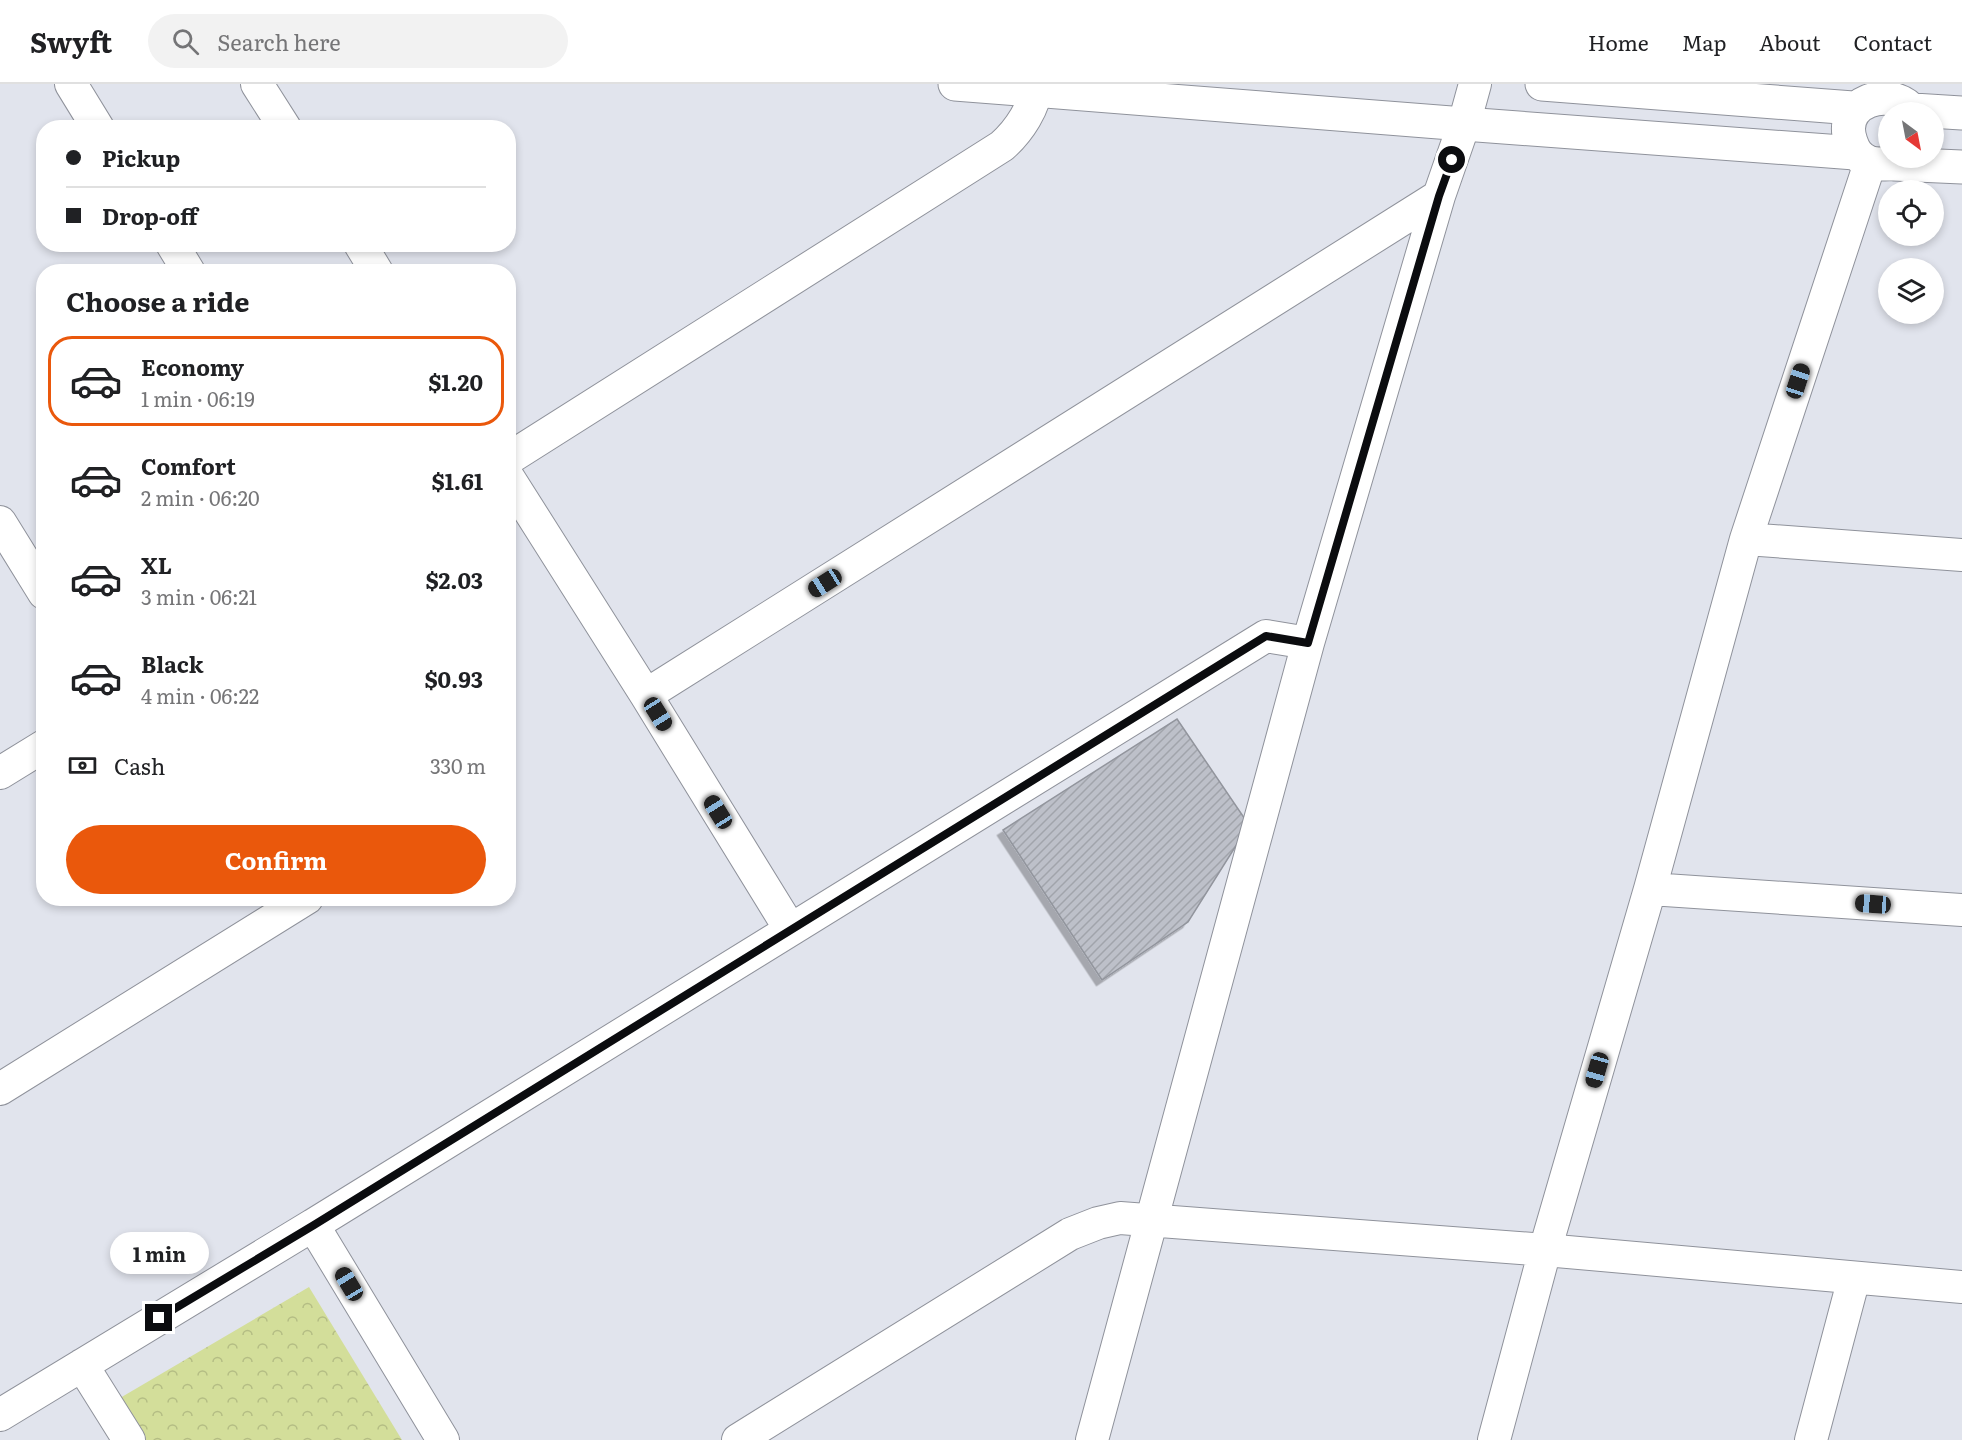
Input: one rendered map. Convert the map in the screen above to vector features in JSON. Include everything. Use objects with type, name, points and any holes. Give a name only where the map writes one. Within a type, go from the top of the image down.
[{"type":"street","points":[[71,84],[93,120]]},
{"type":"street","points":[[258,84],[280,120]]},
{"type":"street","points":[[955,84],[1037,87],[1878,159]]},
{"type":"street","points":[[1092,1440],[1308,643],[1439,196],[1475,84]]},
{"type":"street","points":[[1542,84],[1863,97],[1884,94],[1962,113]]},
{"type":"street","points":[[516,454],[1002,146],[1015,134],[1037,87]]},
{"type":"street","points":[[1863,97],[1847,131],[1878,157]]},
{"type":"street","points":[[1494,1440],[1545,1250],[1650,889],[1746,539],[1878,165]]},
{"type":"street","points":[[1944,165],[1962,167]]},
{"type":"street","points":[[646,695],[1439,196]]},
{"type":"street","points":[[516,490],[790,929]]},
{"type":"street","points":[[0,522],[36,580]]},
{"type":"street","points":[[1746,539],[1962,555]]},
{"type":"street","points":[[0,1415],[314,1225],[1266,636],[1308,643]]},
{"type":"street","points":[[0,772],[36,751]]},
{"type":"street","points":[[1650,889],[1962,910]]},
{"type":"street","points":[[0,1089],[294,906]]},
{"type":"street","points":[[738,1440],[1070,1234],[1098,1223],[1120,1218],[1545,1250],[1962,1287]]},
{"type":"street","points":[[314,1225],[443,1440]]},
{"type":"street","points":[[1812,1440],[1854,1278]]},
{"type":"street","points":[[82,1365],[129,1440]]},
{"type":"green space","points":[[309,1287],[402,1440],[146,1440],[120,1398]]},
{"type":"building","points":[[1177,719],[1249,825],[1188,922],[1102,980],[1003,830]]},
{"type":"route","points":[[159,1318],[314,1225],[1266,636],[1308,643],[1439,196],[1452,160]]}]
